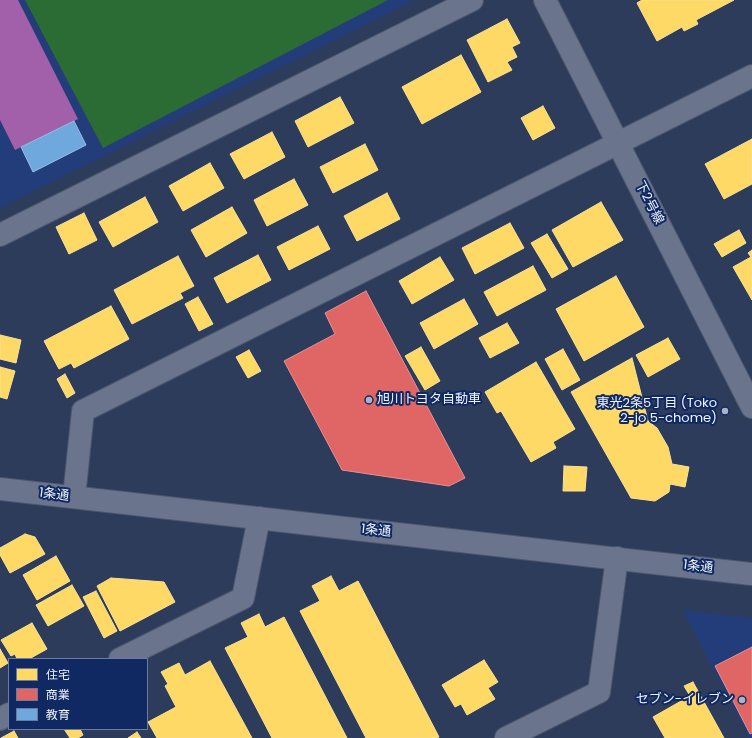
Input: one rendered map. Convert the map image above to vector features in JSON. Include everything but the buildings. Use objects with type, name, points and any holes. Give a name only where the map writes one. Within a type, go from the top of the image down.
[{"type":"street","points":[[0,235],[472,0]]},
{"type":"street","name":"下2号線","points":[[545,0],[752,407]]},
{"type":"street","points":[[74,497],[82,411],[752,76]]},
{"type":"street","name":"1条通","points":[[0,489],[752,574]]},
{"type":"street","points":[[122,658],[243,598],[258,518]]},
{"type":"street","points":[[506,738],[599,692],[617,558]]},
{"type":"shaded area","points":[[0,0],[415,0],[0,208]]},
{"type":"shaded area","points":[[0,0],[18,0],[78,119],[15,150],[0,120]]},
{"type":"shaded area","points":[[683,610],[752,618],[752,738],[749,738]]},
{"type":"green space","points":[[25,0],[388,0],[103,148]]},
{"type":"place","name":"旭川トヨタ自動車","points":[[369,400]]},
{"type":"place","name":"東光2条5丁目 (Toko 2-jo 5-chome)","points":[[725,411]]},
{"type":"place","name":"セブン-イレブン","points":[[742,700]]}]
